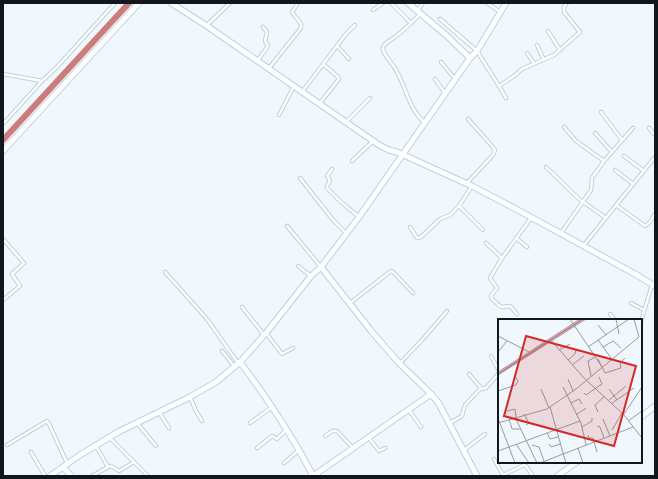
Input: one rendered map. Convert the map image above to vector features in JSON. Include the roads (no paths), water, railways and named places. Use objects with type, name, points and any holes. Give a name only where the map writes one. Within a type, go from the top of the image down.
[{"type":"street","points":[[3,151],[140,3]]},
{"type":"street","points":[[171,3],[207,26],[373,141],[389,150],[397,152],[469,185],[531,217],[583,245],[653,286]]},
{"type":"street","points":[[408,3],[420,8],[446,35],[473,55]]},
{"type":"street","points":[[50,476],[109,438],[190,397],[216,382],[238,364],[265,334],[311,276],[321,267],[359,217],[473,55],[506,3]]},
{"type":"street","points":[[321,267],[399,363],[438,402],[477,476]]},
{"type":"street","points":[[238,364],[273,407],[313,476],[431,394]]},
{"type":"street","points":[[642,416],[655,406]]},
{"type":"street","points":[[557,476],[576,463]]},
{"type":"street","points":[[66,465],[71,476]]},
{"type":"lane","points":[[3,124],[42,80],[56,67],[115,3]]},
{"type":"lane","points":[[207,26],[230,3]]},
{"type":"lane","points":[[269,69],[301,28],[301,24],[292,12],[298,3]]},
{"type":"lane","points":[[373,10],[383,3]]},
{"type":"lane","points":[[391,3],[411,23]]},
{"type":"lane","points":[[487,3],[500,12]]},
{"type":"lane","points":[[499,86],[522,68],[544,60],[560,50],[580,32],[564,14],[564,7],[567,3]]},
{"type":"lane","points":[[420,8],[411,23],[383,46],[383,51],[392,62],[413,110],[425,123]]},
{"type":"lane","points":[[440,19],[499,86],[506,98]]},
{"type":"lane","points":[[302,92],[355,25]]},
{"type":"lane","points":[[258,61],[268,46],[265,41],[267,32],[263,27]]},
{"type":"lane","points":[[548,31],[560,50]]},
{"type":"lane","points":[[537,45],[544,60]]},
{"type":"lane","points":[[337,46],[349,59]]},
{"type":"lane","points":[[527,53],[534,63]]},
{"type":"lane","points":[[441,62],[455,79]]},
{"type":"lane","points":[[320,104],[339,80],[337,76],[324,65]]},
{"type":"lane","points":[[3,74],[42,80]]},
{"type":"lane","points":[[435,79],[445,93]]},
{"type":"lane","points":[[279,115],[294,86]]},
{"type":"lane","points":[[346,122],[370,98]]},
{"type":"lane","points":[[601,112],[622,140]]},
{"type":"lane","points":[[410,227],[417,238],[420,238],[440,219],[449,216],[458,206],[469,185],[493,155],[495,150],[468,119]]},
{"type":"lane","points":[[564,127],[576,142],[604,162]]},
{"type":"lane","points":[[561,233],[584,202],[592,188],[592,178],[632,128]]},
{"type":"lane","points":[[649,128],[655,134]]},
{"type":"lane","points":[[595,133],[612,152]]},
{"type":"lane","points":[[352,161],[373,141]]},
{"type":"lane","points":[[624,156],[644,171]]},
{"type":"lane","points":[[583,245],[655,157]]},
{"type":"lane","points":[[546,167],[579,199],[606,218]]},
{"type":"lane","points":[[332,169],[327,176],[330,181],[327,188],[359,217]]},
{"type":"lane","points":[[615,170],[633,184]]},
{"type":"lane","points":[[300,178],[346,234]]},
{"type":"lane","points":[[616,205],[645,226],[650,222],[655,214]]},
{"type":"lane","points":[[458,206],[483,230]]},
{"type":"lane","points":[[518,314],[510,306],[501,307],[491,297],[497,288],[490,280],[502,258],[531,217]]},
{"type":"lane","points":[[287,226],[321,267]]},
{"type":"lane","points":[[516,238],[527,247]]},
{"type":"lane","points":[[3,239],[24,263],[12,274],[20,286],[3,300]]},
{"type":"lane","points":[[486,243],[502,258]]},
{"type":"lane","points":[[298,266],[311,276]]},
{"type":"lane","points":[[350,303],[391,271],[394,272],[413,293]]},
{"type":"lane","points":[[165,272],[207,319],[238,364]]},
{"type":"lane","points":[[642,319],[653,286]]},
{"type":"lane","points":[[632,303],[644,310]]},
{"type":"lane","points":[[242,307],[282,354],[293,348]]},
{"type":"lane","points":[[399,363],[423,339],[447,311]]},
{"type":"lane","points":[[610,314],[614,319]]},
{"type":"lane","points":[[222,351],[238,364]]},
{"type":"lane","points":[[491,356],[498,370]]},
{"type":"lane","points":[[450,423],[462,416],[465,405],[481,388],[486,388],[498,373]]},
{"type":"lane","points":[[469,374],[481,388]]},
{"type":"lane","points":[[190,397],[202,421]]},
{"type":"lane","points":[[250,423],[273,407]]},
{"type":"lane","points":[[408,410],[421,426]]},
{"type":"lane","points":[[159,412],[169,428]]},
{"type":"lane","points":[[7,445],[47,421],[66,465]]},
{"type":"lane","points":[[137,423],[156,446]]},
{"type":"lane","points":[[257,448],[272,436],[277,439],[287,429]]},
{"type":"lane","points":[[325,436],[332,431],[337,431],[353,449]]},
{"type":"lane","points":[[464,451],[485,434]]},
{"type":"lane","points":[[109,438],[148,476]]},
{"type":"lane","points":[[369,438],[378,451],[385,448]]},
{"type":"lane","points":[[96,446],[108,467]]},
{"type":"lane","points":[[284,463],[299,450]]},
{"type":"lane","points":[[31,452],[45,476]]},
{"type":"lane","points":[[494,459],[503,475],[524,465],[533,476]]},
{"type":"lane","points":[[92,476],[108,467],[113,466],[119,471],[134,462]]},
{"type":"waterway","points":[[3,140],[129,3]]}]
